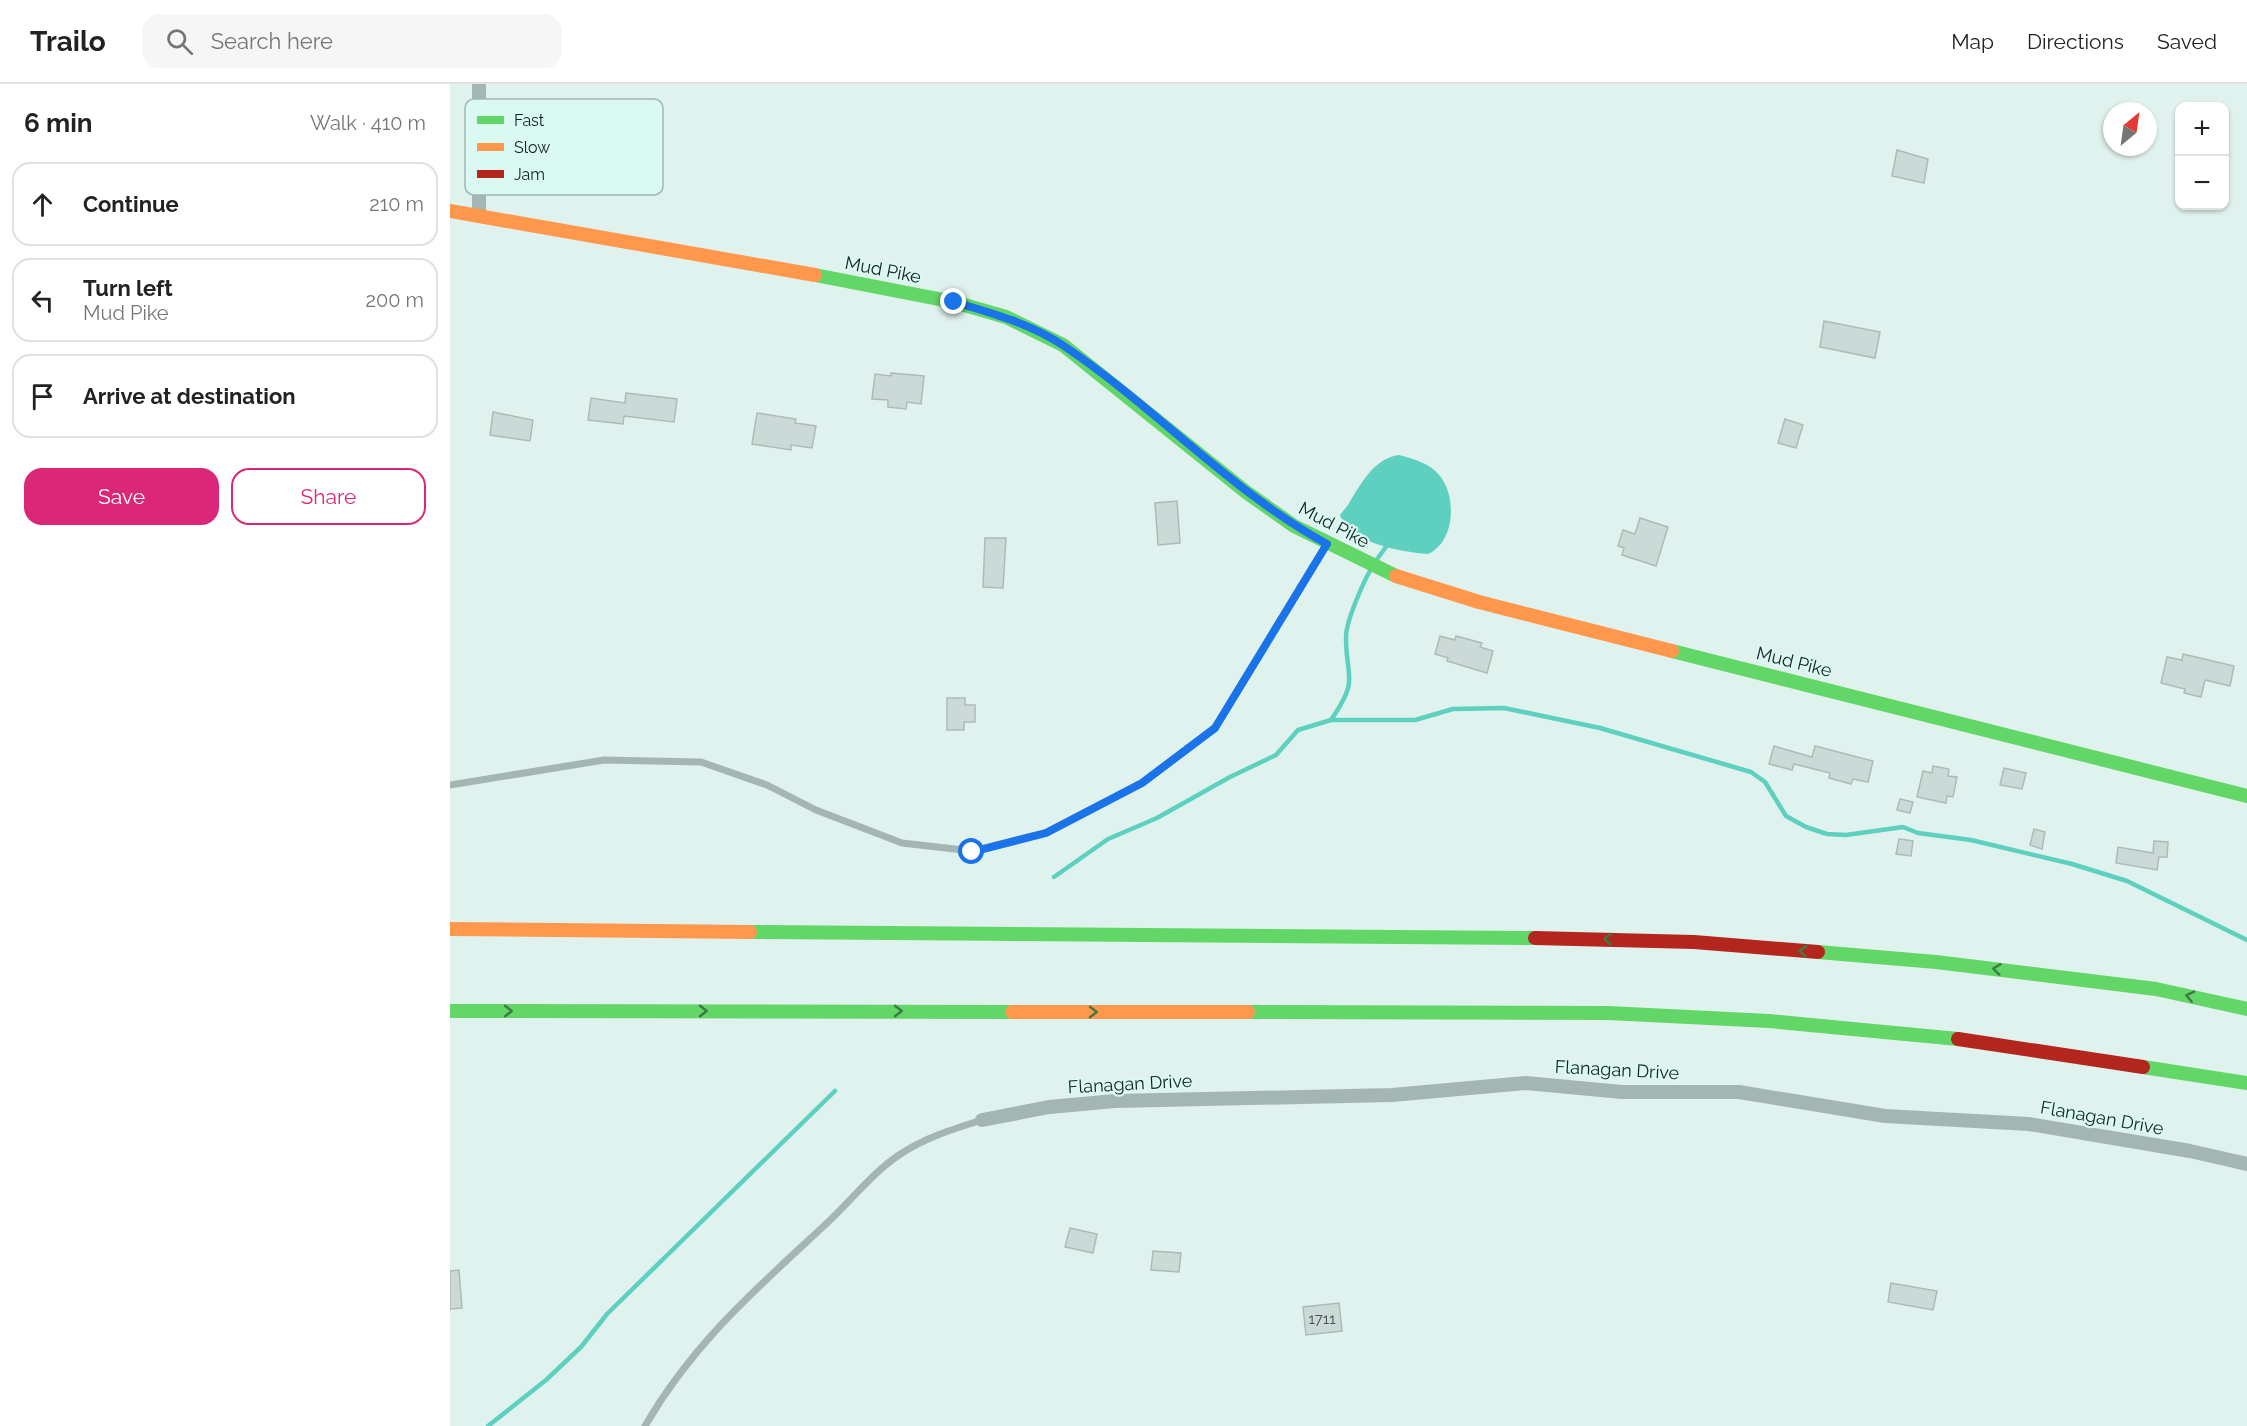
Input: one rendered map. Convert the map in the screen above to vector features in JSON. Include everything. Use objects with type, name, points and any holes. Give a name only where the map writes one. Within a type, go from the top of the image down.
[{"type":"main road","name":"Mud Pike","points":[[450,211],[637,246],[881,287],[954,302],[1006,317],[1063,345],[1246,492],[1294,526],[1327,544],[1404,579],[1479,602],[2247,796]]},
{"type":"main road","points":[[450,929],[1501,937],[1694,942],[1959,965],[2156,989],[2247,1009]]},
{"type":"main road","points":[[450,1011],[1608,1013],[1769,1021],[1935,1035],[2247,1083]]},
{"type":"street","points":[[479,195],[479,215]]},
{"type":"street","name":"Flanagan Drive","points":[[982,1120],[1049,1107],[1114,1101],[1392,1095],[1526,1083],[1622,1092],[1739,1092],[1885,1116],[2029,1124],[2190,1151],[2247,1164]]},
{"type":"lane","points":[[450,784],[604,760],[700,762],[767,785],[816,810],[902,843],[972,852],[1046,833],[1142,783],[1215,728],[1327,544]]},
{"type":"lane","points":[[645,1426],[664,1395],[699,1347],[740,1303],[898,1156],[938,1133],[982,1120]]},
{"type":"shaded area","points":[[1399,455],[1431,468],[1440,476],[1449,495],[1451,507],[1448,530],[1444,540],[1428,554],[1391,548],[1365,539],[1353,533],[1345,525],[1340,515],[1375,467],[1390,457]]},
{"type":"building","points":[[1897,150],[1928,159],[1924,183],[1892,176]]},
{"type":"building","points":[[1824,321],[1880,332],[1875,358],[1820,347]]},
{"type":"building","points":[[891,373],[924,376],[921,404],[907,402],[906,409],[888,407],[888,400],[872,399],[875,374],[891,376]]},
{"type":"building","points":[[626,393],[677,399],[674,422],[624,416],[623,424],[588,420],[591,398],[625,403]]},
{"type":"building","points":[[493,412],[533,420],[530,441],[490,435]]},
{"type":"building","points":[[757,413],[796,419],[795,423],[816,426],[812,448],[791,445],[791,450],[752,444]]},
{"type":"building","points":[[1785,419],[1803,425],[1796,448],[1778,443]]},
{"type":"building","points":[[1177,501],[1180,543],[1158,545],[1155,503]]},
{"type":"building","points":[[1640,518],[1668,527],[1656,566],[1622,555],[1624,548],[1618,546],[1623,530],[1635,534]]},
{"type":"building","points":[[985,538],[1006,538],[1003,588],[983,587]]},
{"type":"building","points":[[1440,636],[1455,640],[1456,636],[1482,643],[1480,647],[1493,651],[1487,673],[1447,661],[1448,658],[1435,654]]},
{"type":"building","points":[[2183,654],[2234,666],[2230,686],[2205,680],[2201,697],[2184,693],[2185,689],[2161,683],[2167,657],[2182,660]]},
{"type":"building","points":[[947,698],[965,698],[965,705],[975,705],[975,722],[964,722],[964,730],[947,730]]},
{"type":"building","points":[[1774,746],[1812,757],[1815,746],[1873,761],[1868,782],[1853,779],[1851,784],[1829,778],[1830,773],[1794,764],[1792,770],[1769,764]]},
{"type":"building","points":[[1933,766],[1949,769],[1948,776],[1957,777],[1953,797],[1947,796],[1946,803],[1917,797],[1923,771],[1932,773]]},
{"type":"building","points":[[2004,768],[2026,773],[2022,789],[2000,785]]},
{"type":"building","points":[[1900,799],[1913,802],[1910,813],[1897,810]]},
{"type":"building","points":[[2034,829],[2045,832],[2042,849],[2030,845]]},
{"type":"building","points":[[1899,839],[1913,841],[1911,856],[1896,854]]},
{"type":"building","points":[[2154,841],[2168,842],[2167,857],[2159,857],[2157,870],[2116,863],[2118,847],[2153,853]]},
{"type":"building","points":[[1070,1228],[1097,1234],[1093,1253],[1065,1247]]},
{"type":"building","points":[[1153,1251],[1181,1253],[1179,1272],[1151,1270]]},
{"type":"building","points":[[459,1270],[462,1308],[450,1309],[450,1271]]},
{"type":"building","points":[[1891,1283],[1937,1291],[1933,1310],[1888,1302]]},
{"type":"building","points":[[1339,1303],[1342,1331],[1306,1335],[1303,1307]]},
{"type":"waterway","points":[[1375,562],[1388,544]]},
{"type":"waterway","points":[[1331,720],[1346,695],[1349,679],[1347,630],[1356,602],[1371,569]]},
{"type":"waterway","points":[[1054,877],[1108,839],[1157,818],[1230,777],[1276,755],[1298,730],[1331,720],[1415,720],[1453,709],[1504,708],[1600,728],[1751,772],[1765,782],[1786,816],[1806,827],[1827,834],[1846,835],[1903,827],[1918,833],[1971,840],[2072,864],[2127,881],[2247,940]]},
{"type":"waterway","points":[[488,1426],[546,1380],[581,1347],[607,1314],[835,1091]]},
{"type":"traffic: fast","points":[[815,275],[954,302],[1006,317],[1063,345],[1246,492],[1294,526],[1396,576]]},
{"type":"traffic: fast","points":[[1672,651],[2247,796]]},
{"type":"traffic: fast","points":[[750,932],[1535,938]]},
{"type":"traffic: fast","points":[[1818,952],[1936,962],[2156,989],[2247,1009]]},
{"type":"traffic: fast","points":[[450,1011],[1012,1012]]},
{"type":"traffic: fast","points":[[1248,1012],[1608,1013],[1769,1021],[1958,1039]]},
{"type":"traffic: fast","points":[[2143,1067],[2247,1083]]},
{"type":"traffic: slow","points":[[450,211],[815,275]]},
{"type":"traffic: slow","points":[[1396,576],[1479,602],[1672,651]]},
{"type":"traffic: slow","points":[[450,929],[750,932]]},
{"type":"traffic: slow","points":[[1012,1012],[1248,1012]]},
{"type":"traffic: jam","points":[[1535,938],[1694,942],[1818,952]]},
{"type":"traffic: jam","points":[[1958,1039],[2143,1067]]},
{"type":"route","points":[[954,302],[1006,317],[1063,345],[1246,492],[1294,526],[1327,544],[1215,728],[1142,783],[1046,833],[972,852]]}]
